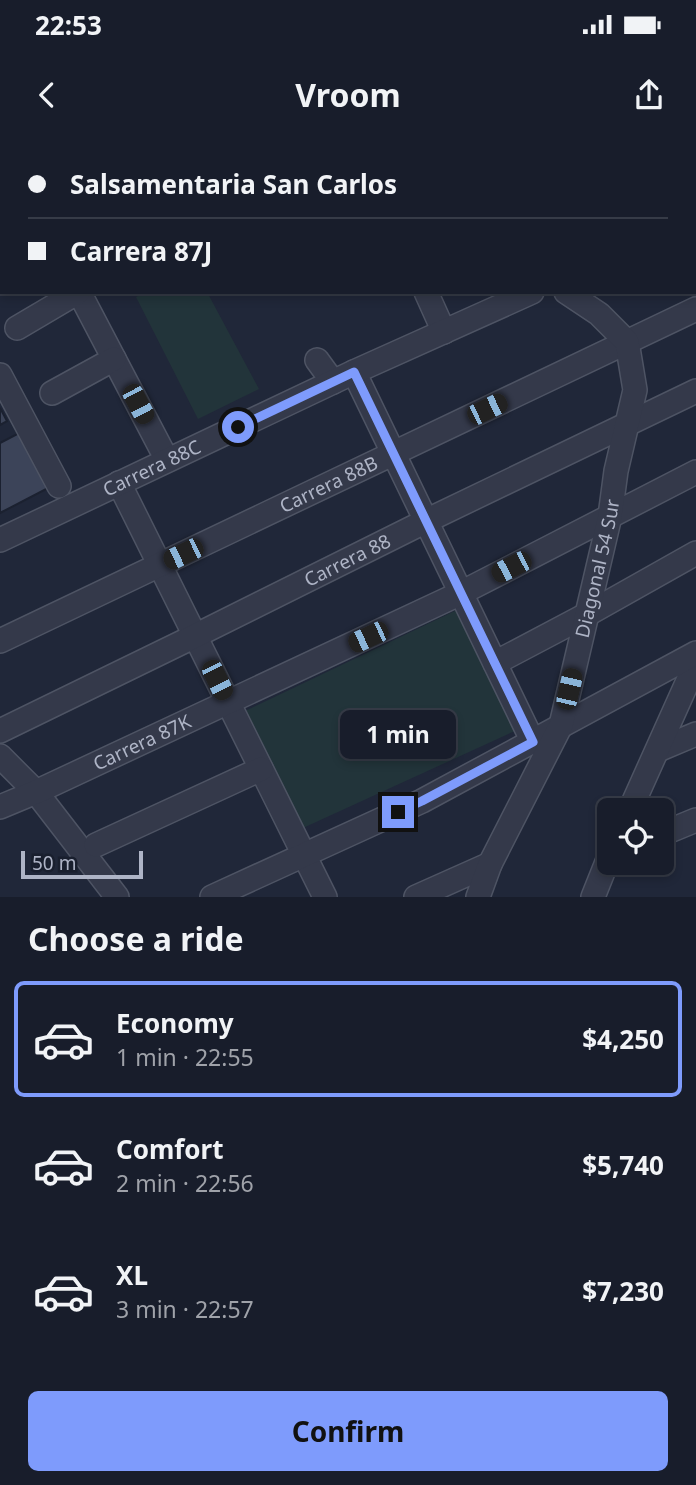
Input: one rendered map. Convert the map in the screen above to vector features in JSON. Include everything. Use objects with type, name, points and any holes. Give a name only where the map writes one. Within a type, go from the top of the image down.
[{"type":"street","points":[[17,328],[75,294]]},
{"type":"street","points":[[79,294],[167,460]]},
{"type":"street","points":[[427,294],[444,331]]},
{"type":"street","name":"Carrera 88C","points":[[0,540],[332,382],[527,294]]},
{"type":"street","points":[[569,294],[599,314],[627,342]]},
{"type":"street","name":"Carrera 88B","points":[[0,642],[696,309]]},
{"type":"street","name":"Diagonal 54 Sur","points":[[478,897],[490,863],[561,725],[610,516],[616,471],[635,390],[627,342]]},
{"type":"street","points":[[52,393],[114,359]]},
{"type":"street","points":[[317,360],[332,382]]},
{"type":"street","points":[[354,372],[533,742]]},
{"type":"street","points":[[0,375],[59,486]]},
{"type":"street","name":"Carrera 88","points":[[0,731],[696,391]]},
{"type":"street","name":"Carrera 87K","points":[[0,807],[461,593],[696,472]]},
{"type":"street","points":[[119,483],[325,897]]},
{"type":"street","points":[[495,663],[696,553]]},
{"type":"street","points":[[212,897],[422,801],[696,653]]},
{"type":"street","points":[[636,798],[696,663]]},
{"type":"street","points":[[658,750],[696,734]]},
{"type":"street","points":[[0,756],[36,792],[108,895]]},
{"type":"street","points":[[96,845],[261,769]]},
{"type":"street","points":[[674,829],[696,820]]},
{"type":"street","points":[[416,897],[490,863]]},
{"type":"street","points":[[593,897],[602,875]]},
{"type":"shaded area","points":[[142,294],[208,294],[259,389],[198,419],[136,297]]},
{"type":"shaded area","points":[[459,609],[517,730],[303,828],[245,711]]},
{"type":"building","points":[[0,408],[7,421],[0,425]]},
{"type":"building","points":[[23,431],[52,486],[0,513],[0,443]]},
{"type":"route","points":[[238,427],[354,372],[533,742],[398,812]]}]
